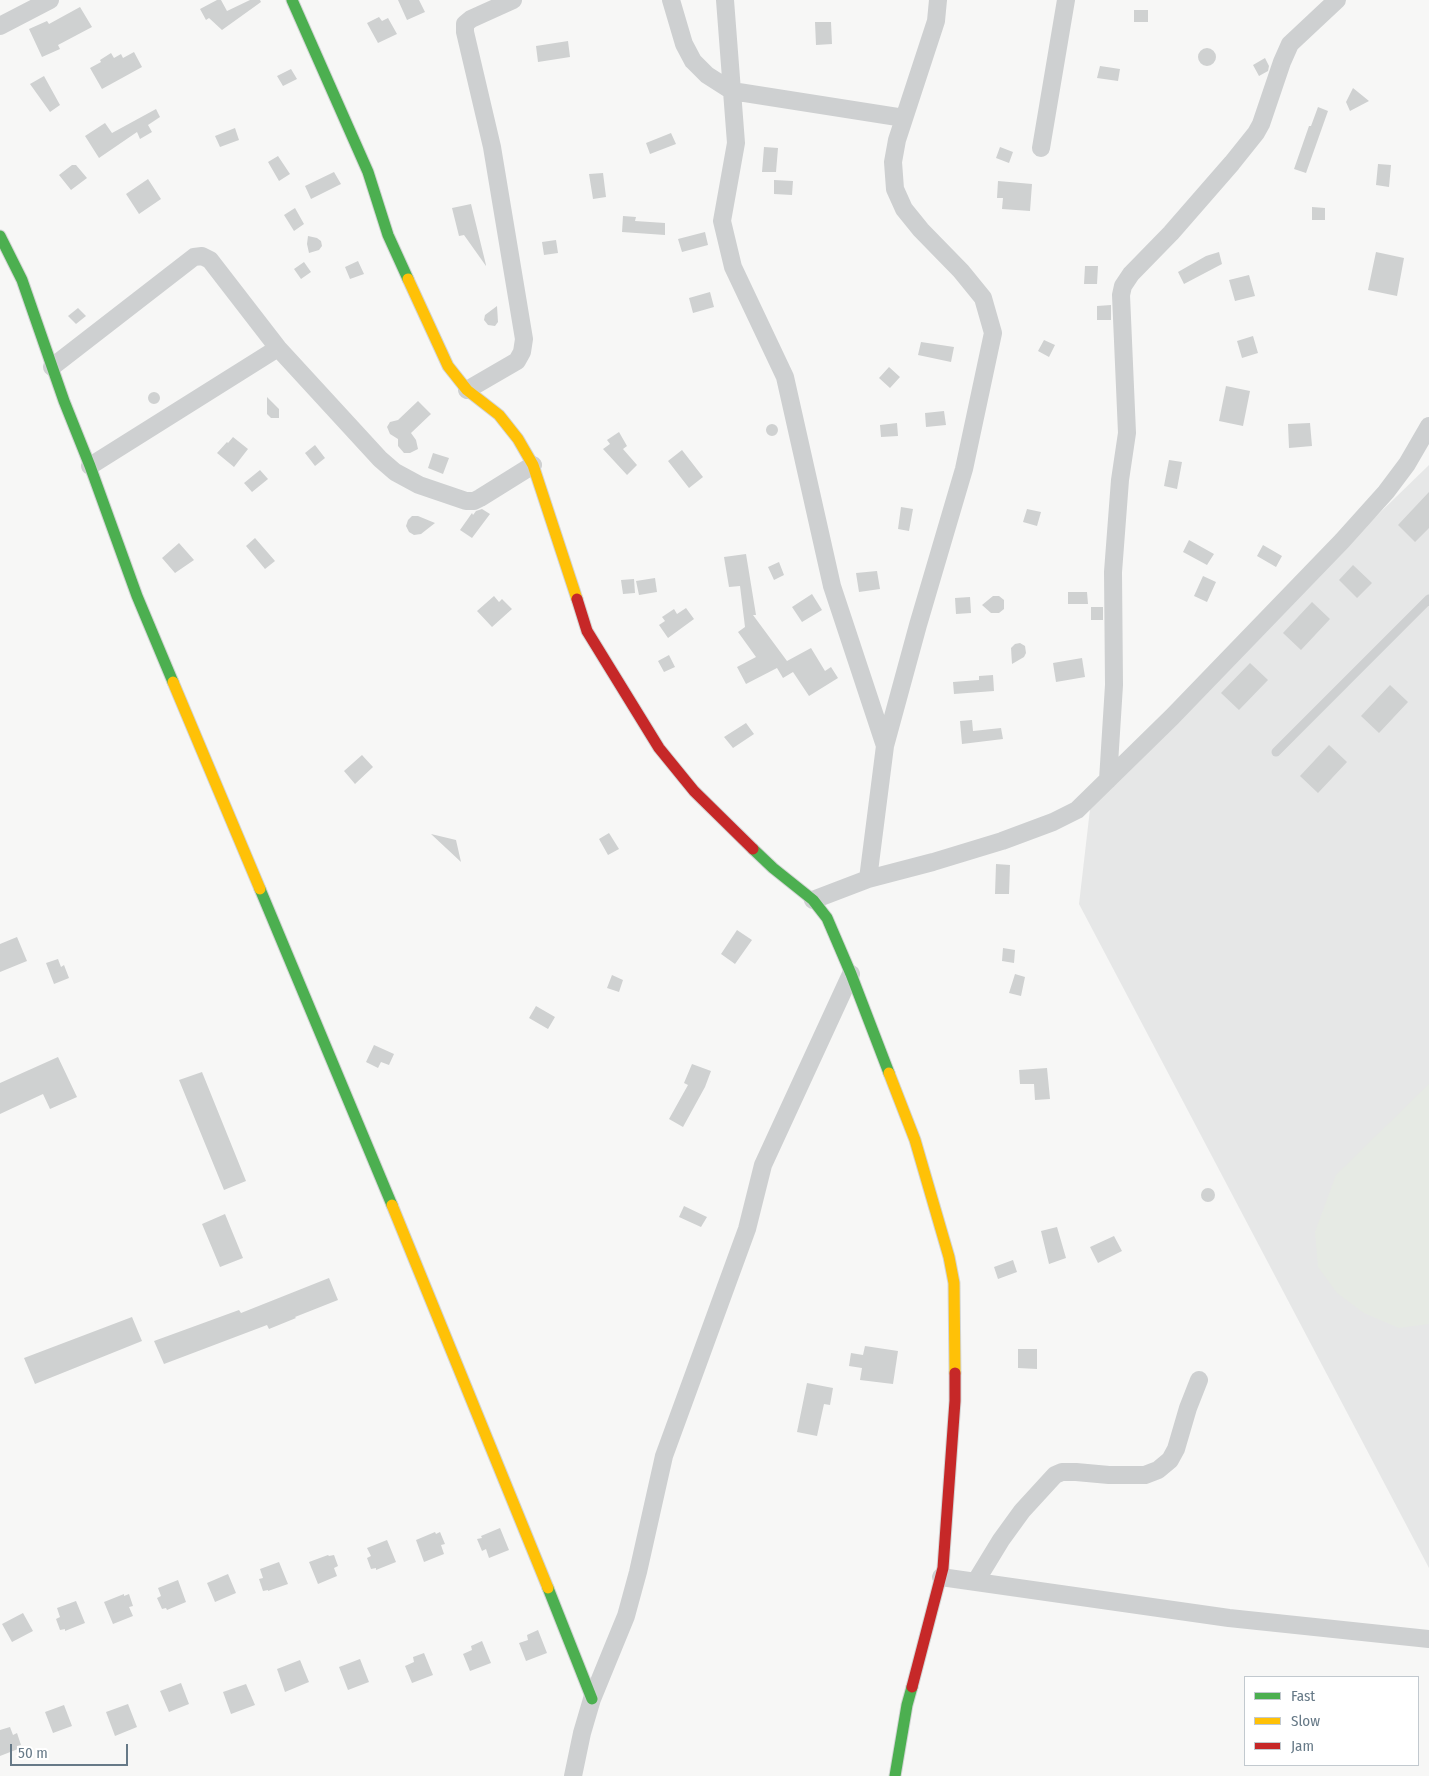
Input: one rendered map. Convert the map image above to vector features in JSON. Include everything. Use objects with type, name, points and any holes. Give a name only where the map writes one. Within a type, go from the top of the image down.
[{"type":"street","points":[[0,26],[50,0]]},
{"type":"street","points":[[292,0],[368,172],[388,236],[448,366],[467,390],[499,415],[518,439],[533,465],[587,632],[659,748],[694,791],[773,868],[813,900],[827,918],[851,974],[915,1140],[943,1234],[954,1283],[955,1401],[943,1568],[907,1705],[895,1776]]},
{"type":"street","points":[[467,390],[517,361],[522,352],[524,339],[492,147],[465,32],[465,24],[471,19],[513,0]]},
{"type":"street","points":[[671,0],[684,44],[693,60],[732,92],[904,118]]},
{"type":"street","points":[[725,0],[736,143],[722,221],[733,267],[785,377],[832,586],[885,746]]},
{"type":"street","points":[[868,879],[885,746],[964,469],[993,333],[983,298],[904,209],[895,189],[893,162],[904,118],[936,21],[938,0]]},
{"type":"street","points":[[1041,148],[1066,0]]},
{"type":"street","points":[[1108,780],[1114,685],[1114,572],[1120,480],[1127,433],[1121,294],[1123,286],[1130,274],[1232,164],[1256,132],[1290,44],[1337,0]]},
{"type":"street","points":[[0,236],[22,280],[52,367],[137,596],[417,1263],[592,1699]]},
{"type":"street","points":[[52,367],[194,257],[202,256],[210,260],[278,348],[380,459],[395,472],[419,485],[466,501],[474,501],[533,465]]},
{"type":"street","points":[[90,466],[278,348]]},
{"type":"street","points":[[813,900],[868,879],[1002,841],[1053,822],[1078,810],[1172,718],[1342,541],[1386,492],[1407,464],[1429,426]]},
{"type":"street","points":[[573,1776],[582,1733],[592,1699],[626,1616],[664,1456],[748,1229],[763,1165],[851,974]]},
{"type":"street","points":[[976,1581],[1001,1540],[1055,1474],[1076,1472],[1144,1475],[1158,1470],[1170,1460],[1176,1449],[1198,1380]]},
{"type":"street","points":[[941,1577],[1229,1618],[1370,1634],[1429,1638]]},
{"type":"lane","points":[[1276,752],[1429,599]]},
{"type":"shaded area","points":[[1429,465],[1429,1568],[1079,904],[1092,792]]},
{"type":"shaded area","points":[[1429,1084],[1429,1324],[1399,1328],[1364,1313],[1337,1293],[1318,1267],[1315,1232],[1336,1175]]},
{"type":"building","points":[[217,0],[221,0],[227,11],[250,0],[260,0],[261,2],[222,30],[209,18],[206,20],[200,9]]},
{"type":"building","points":[[398,0],[419,0],[425,12],[407,20]]},
{"type":"building","points":[[80,7],[92,27],[58,45],[60,49],[42,57],[29,29],[47,21],[49,24]]},
{"type":"building","points":[[1134,10],[1148,10],[1148,22],[1134,22]]},
{"type":"building","points":[[379,17],[382,21],[388,18],[397,34],[378,43],[367,23]]},
{"type":"building","points":[[815,22],[831,22],[832,44],[816,45]]},
{"type":"building","points":[[568,41],[570,57],[538,62],[536,46]]},
{"type":"building","points":[[1207,48],[1213,51],[1216,57],[1213,63],[1207,66],[1201,63],[1198,57],[1201,51]]},
{"type":"building","points":[[134,52],[142,67],[102,89],[90,68],[101,62],[100,60],[111,53],[114,58],[121,54],[123,58]]},
{"type":"building","points":[[1265,58],[1269,66],[1268,71],[1259,76],[1253,65]]},
{"type":"building","points":[[1100,66],[1120,69],[1118,81],[1097,78]]},
{"type":"building","points":[[291,69],[297,79],[283,86],[277,76]]},
{"type":"building","points":[[44,76],[60,105],[50,112],[30,84]]},
{"type":"building","points":[[1353,88],[1369,101],[1350,111],[1346,102]]},
{"type":"building","points":[[1318,107],[1328,111],[1306,173],[1294,169],[1309,126],[1311,126]]},
{"type":"building","points":[[156,109],[160,117],[148,125],[152,132],[140,139],[137,132],[99,158],[85,136],[105,123],[112,133]]},
{"type":"building","points":[[235,128],[239,140],[220,147],[215,136]]},
{"type":"building","points":[[671,133],[676,144],[650,154],[646,143]]},
{"type":"building","points":[[764,147],[778,148],[776,172],[762,172]]},
{"type":"building","points":[[1000,147],[1013,152],[1009,163],[996,158]]},
{"type":"building","points":[[278,156],[290,174],[279,181],[268,162]]},
{"type":"building","points":[[1378,164],[1391,165],[1389,187],[1376,185]]},
{"type":"building","points":[[72,165],[76,165],[87,178],[71,190],[59,175]]},
{"type":"building","points":[[334,172],[341,184],[311,199],[305,186]]},
{"type":"building","points":[[603,173],[606,197],[593,199],[589,174]]},
{"type":"building","points":[[148,179],[161,199],[139,214],[126,194]]},
{"type":"building","points":[[774,180],[793,181],[792,195],[774,194]]},
{"type":"building","points":[[998,181],[1032,184],[1030,211],[1002,209],[1003,198],[997,198]]},
{"type":"building","points":[[471,204],[486,266],[464,235],[459,236],[452,208]]},
{"type":"building","points":[[1312,207],[1325,208],[1325,220],[1312,220]]},
{"type":"building","points":[[295,208],[304,224],[294,231],[284,215]]},
{"type":"building","points":[[623,216],[636,217],[635,221],[665,223],[665,235],[622,232]]},
{"type":"building","points":[[705,232],[708,245],[682,252],[678,239]]},
{"type":"building","points":[[308,236],[321,241],[322,246],[319,250],[309,253]]},
{"type":"building","points":[[556,240],[558,253],[544,255],[542,242]]},
{"type":"building","points":[[1219,252],[1222,264],[1184,284],[1178,272],[1206,256]]},
{"type":"building","points":[[1376,252],[1404,258],[1397,296],[1368,290]]},
{"type":"building","points":[[358,261],[364,274],[350,279],[345,267]]},
{"type":"building","points":[[304,262],[311,272],[301,279],[294,269]]},
{"type":"building","points":[[1085,266],[1098,266],[1097,284],[1084,284]]},
{"type":"building","points":[[1249,275],[1255,296],[1235,301],[1229,280]]},
{"type":"building","points":[[710,292],[714,307],[693,313],[689,298]]},
{"type":"building","points":[[1111,305],[1111,320],[1097,320],[1097,306]]},
{"type":"building","points":[[497,306],[498,322],[495,326],[488,325],[484,320],[485,315]]},
{"type":"building","points":[[78,308],[86,316],[76,324],[68,316]]},
{"type":"building","points":[[1253,336],[1258,353],[1242,358],[1237,341]]},
{"type":"building","points":[[1044,340],[1055,345],[1049,357],[1038,351]]},
{"type":"building","points":[[921,342],[954,347],[951,362],[918,355]]},
{"type":"building","points":[[889,367],[900,377],[890,388],[879,378]]},
{"type":"building","points":[[1226,386],[1250,391],[1243,426],[1219,421]]},
{"type":"building","points":[[152,392],[156,392],[160,398],[156,404],[152,404],[148,400],[148,396]]},
{"type":"building","points":[[267,397],[279,409],[279,418],[271,418],[267,414]]},
{"type":"building","points":[[418,401],[431,414],[411,433],[416,440],[418,449],[410,453],[404,453],[398,446],[398,439],[390,434],[387,427],[390,422],[398,420]]},
{"type":"building","points":[[944,411],[946,425],[926,427],[925,413]]},
{"type":"building","points":[[897,423],[898,436],[881,437],[880,425]]},
{"type":"building","points":[[1310,423],[1312,446],[1289,448],[1288,424]]},
{"type":"building","points":[[774,424],[777,425],[777,435],[770,436],[767,435],[766,428],[767,425]]},
{"type":"building","points":[[619,432],[627,446],[623,449],[637,465],[627,475],[603,449],[610,444],[607,440]]},
{"type":"building","points":[[233,437],[248,449],[234,467],[217,453]]},
{"type":"building","points":[[315,445],[325,458],[315,466],[305,453]]},
{"type":"building","points":[[682,450],[703,477],[689,488],[668,461]]},
{"type":"building","points":[[433,453],[449,458],[443,474],[428,468]]},
{"type":"building","points":[[1169,460],[1182,462],[1177,489],[1164,486]]},
{"type":"building","points":[[260,470],[268,479],[252,492],[244,483]]},
{"type":"building","points":[[1429,492],[1429,528],[1415,542],[1398,525]]},
{"type":"building","points":[[901,507],[913,509],[909,531],[898,529]]},
{"type":"building","points":[[482,509],[490,514],[472,538],[460,530],[472,513],[473,515],[476,511]]},
{"type":"building","points":[[1027,509],[1041,512],[1037,526],[1023,522]]},
{"type":"building","points":[[412,516],[418,516],[435,523],[421,534],[414,535],[409,532],[406,526]]},
{"type":"building","points":[[255,538],[275,561],[265,569],[246,546]]},
{"type":"building","points":[[1189,540],[1214,554],[1207,565],[1183,552]]},
{"type":"building","points":[[179,543],[194,560],[175,573],[162,558]]},
{"type":"building","points":[[1263,545],[1282,556],[1276,567],[1257,556]]},
{"type":"building","points":[[746,554],[756,615],[753,615],[787,661],[811,648],[825,671],[831,667],[838,678],[809,696],[793,672],[783,678],[777,668],[746,684],[737,667],[756,657],[738,632],[745,627],[740,586],[729,587],[724,557]]},
{"type":"building","points":[[779,562],[784,575],[774,580],[768,567]]},
{"type":"building","points":[[1353,565],[1372,583],[1357,598],[1339,580]]},
{"type":"building","points":[[877,571],[880,589],[859,592],[856,573]]},
{"type":"building","points":[[1203,576],[1216,582],[1207,602],[1194,596]]},
{"type":"building","points":[[655,578],[657,592],[639,595],[636,581]]},
{"type":"building","points":[[634,579],[635,593],[623,594],[621,580]]},
{"type":"building","points":[[1068,592],[1087,592],[1088,604],[1068,604]]},
{"type":"building","points":[[812,594],[822,610],[802,622],[792,607]]},
{"type":"building","points":[[494,596],[499,602],[502,599],[512,609],[492,627],[477,611]]},
{"type":"building","points":[[993,596],[999,596],[1004,600],[1004,609],[999,613],[991,613],[982,605]]},
{"type":"building","points":[[970,597],[971,613],[956,614],[955,598]]},
{"type":"building","points":[[1312,602],[1330,619],[1301,650],[1283,633]]},
{"type":"building","points":[[1091,607],[1103,607],[1103,620],[1091,620]]},
{"type":"building","points":[[686,608],[694,619],[668,638],[659,625],[665,621],[662,617],[674,609],[677,614]]},
{"type":"building","points":[[1020,643],[1025,646],[1026,653],[1024,657],[1012,664],[1011,648],[1015,644]]},
{"type":"building","points":[[669,655],[675,667],[664,672],[658,661]]},
{"type":"building","points":[[1082,658],[1085,677],[1056,682],[1053,663]]},
{"type":"building","points":[[1250,663],[1268,680],[1239,710],[1221,693]]},
{"type":"building","points":[[993,675],[994,691],[954,694],[953,682],[979,680],[979,676]]},
{"type":"building","points":[[1390,685],[1408,702],[1379,733],[1361,716]]},
{"type":"building","points":[[972,720],[973,731],[1001,728],[1003,739],[962,744],[960,721]]},
{"type":"building","points":[[746,723],[754,734],[733,748],[724,737]]},
{"type":"building","points":[[1329,745],[1347,762],[1318,793],[1300,776]]},
{"type":"building","points":[[362,755],[373,767],[355,784],[344,771]]},
{"type":"building","points":[[609,833],[619,849],[608,855],[599,839]]},
{"type":"building","points":[[431,834],[456,840],[461,862]]},
{"type":"building","points":[[996,864],[1010,865],[1009,894],[995,894]]},
{"type":"building","points":[[737,930],[752,940],[735,964],[721,954]]},
{"type":"building","points":[[17,937],[27,961],[0,972],[0,944]]},
{"type":"building","points":[[1003,948],[1015,950],[1014,963],[1002,961]]},
{"type":"building","points":[[58,959],[61,967],[64,965],[69,978],[54,984],[46,963]]},
{"type":"building","points":[[1015,974],[1025,977],[1021,996],[1009,993]]},
{"type":"building","points":[[612,975],[623,980],[619,992],[607,988]]},
{"type":"building","points":[[536,1006],[555,1017],[548,1029],[529,1018]]},
{"type":"building","points":[[374,1045],[394,1054],[389,1065],[381,1062],[378,1068],[366,1062]]},
{"type":"building","points":[[58,1057],[77,1097],[50,1109],[43,1094],[0,1114],[0,1083]]},
{"type":"building","points":[[692,1064],[711,1071],[705,1087],[683,1127],[669,1119],[688,1085],[684,1083]]},
{"type":"building","points":[[1047,1068],[1050,1099],[1035,1100],[1034,1084],[1020,1084],[1019,1070]]},
{"type":"building","points":[[202,1072],[246,1181],[224,1190],[179,1080]]},
{"type":"building","points":[[1208,1188],[1213,1190],[1215,1195],[1213,1200],[1208,1202],[1203,1200],[1201,1195],[1203,1190]]},
{"type":"building","points":[[684,1206],[707,1217],[701,1227],[679,1217]]},
{"type":"building","points":[[225,1214],[243,1258],[220,1267],[202,1224]]},
{"type":"building","points":[[1057,1227],[1066,1258],[1049,1264],[1041,1231]]},
{"type":"building","points":[[1114,1236],[1122,1251],[1098,1263],[1090,1247]]},
{"type":"building","points":[[1013,1260],[1017,1272],[998,1279],[994,1267]]},
{"type":"building","points":[[329,1278],[338,1300],[269,1329],[267,1325],[164,1364],[154,1341],[239,1310],[241,1313]]},
{"type":"building","points":[[132,1317],[142,1341],[35,1384],[24,1358]]},
{"type":"building","points":[[865,1346],[898,1351],[893,1384],[860,1380],[862,1368],[849,1366],[851,1353],[863,1355]]},
{"type":"building","points":[[1018,1349],[1037,1349],[1037,1369],[1018,1368]]},
{"type":"building","points":[[807,1383],[833,1388],[830,1405],[824,1404],[817,1436],[797,1432]]},
{"type":"building","points":[[500,1528],[509,1550],[489,1558],[486,1549],[482,1551],[477,1539]]},
{"type":"building","points":[[435,1532],[436,1534],[440,1532],[445,1544],[441,1545],[444,1554],[424,1562],[416,1540]]},
{"type":"building","points":[[387,1540],[396,1562],[376,1570],[376,1568],[371,1569],[367,1558],[371,1556],[367,1548]]},
{"type":"building","points":[[328,1555],[334,1555],[338,1566],[334,1568],[337,1576],[318,1584],[309,1562]]},
{"type":"building","points":[[279,1562],[288,1584],[263,1591],[259,1579],[263,1578],[260,1569]]},
{"type":"building","points":[[228,1574],[236,1593],[215,1602],[207,1583]]},
{"type":"building","points":[[178,1580],[186,1602],[167,1610],[166,1608],[162,1609],[157,1598],[161,1596],[158,1588]]},
{"type":"building","points":[[124,1594],[124,1596],[129,1594],[133,1606],[129,1607],[133,1616],[113,1624],[104,1602]]},
{"type":"building","points":[[76,1601],[85,1623],[65,1631],[65,1629],[60,1630],[56,1619],[60,1617],[57,1608]]},
{"type":"building","points":[[23,1613],[33,1631],[12,1642],[2,1624]]},
{"type":"building","points":[[538,1630],[547,1653],[526,1661],[519,1643],[528,1640],[527,1635]]},
{"type":"building","points":[[482,1641],[491,1663],[470,1671],[463,1654],[472,1650],[471,1646]]},
{"type":"building","points":[[424,1653],[433,1675],[412,1683],[405,1666],[414,1662],[413,1657]]},
{"type":"building","points":[[360,1659],[369,1682],[348,1690],[339,1667]]},
{"type":"building","points":[[300,1660],[309,1682],[285,1692],[277,1669]]},
{"type":"building","points":[[181,1683],[189,1704],[169,1712],[160,1691]]},
{"type":"building","points":[[246,1684],[255,1705],[231,1714],[223,1692]]},
{"type":"building","points":[[128,1704],[137,1727],[115,1736],[106,1712]]},
{"type":"building","points":[[64,1705],[72,1726],[53,1733],[45,1712]]},
{"type":"building","points":[[10,1727],[13,1735],[17,1733],[21,1745],[17,1746],[18,1749],[0,1756],[0,1730]]},
{"type":"traffic: fast","points":[[292,0],[368,172],[388,235],[408,279]]},
{"type":"traffic: fast","points":[[0,236],[22,280],[64,401],[90,466],[137,596],[173,682]]},
{"type":"traffic: fast","points":[[753,849],[773,868],[813,900],[827,918],[889,1073]]},
{"type":"traffic: fast","points":[[260,889],[392,1205]]},
{"type":"traffic: fast","points":[[548,1588],[592,1699]]},
{"type":"traffic: fast","points":[[895,1776],[907,1705],[912,1687]]},
{"type":"traffic: slow","points":[[408,279],[448,366],[467,390],[499,415],[518,439],[533,465],[577,599]]},
{"type":"traffic: slow","points":[[173,682],[260,889]]},
{"type":"traffic: slow","points":[[889,1073],[915,1140],[949,1257],[954,1283],[955,1373]]},
{"type":"traffic: slow","points":[[392,1205],[548,1588]]},
{"type":"traffic: jam","points":[[577,599],[587,631],[659,748],[694,791],[753,849]]},
{"type":"traffic: jam","points":[[912,1687],[943,1568],[955,1401],[955,1373]]}]
